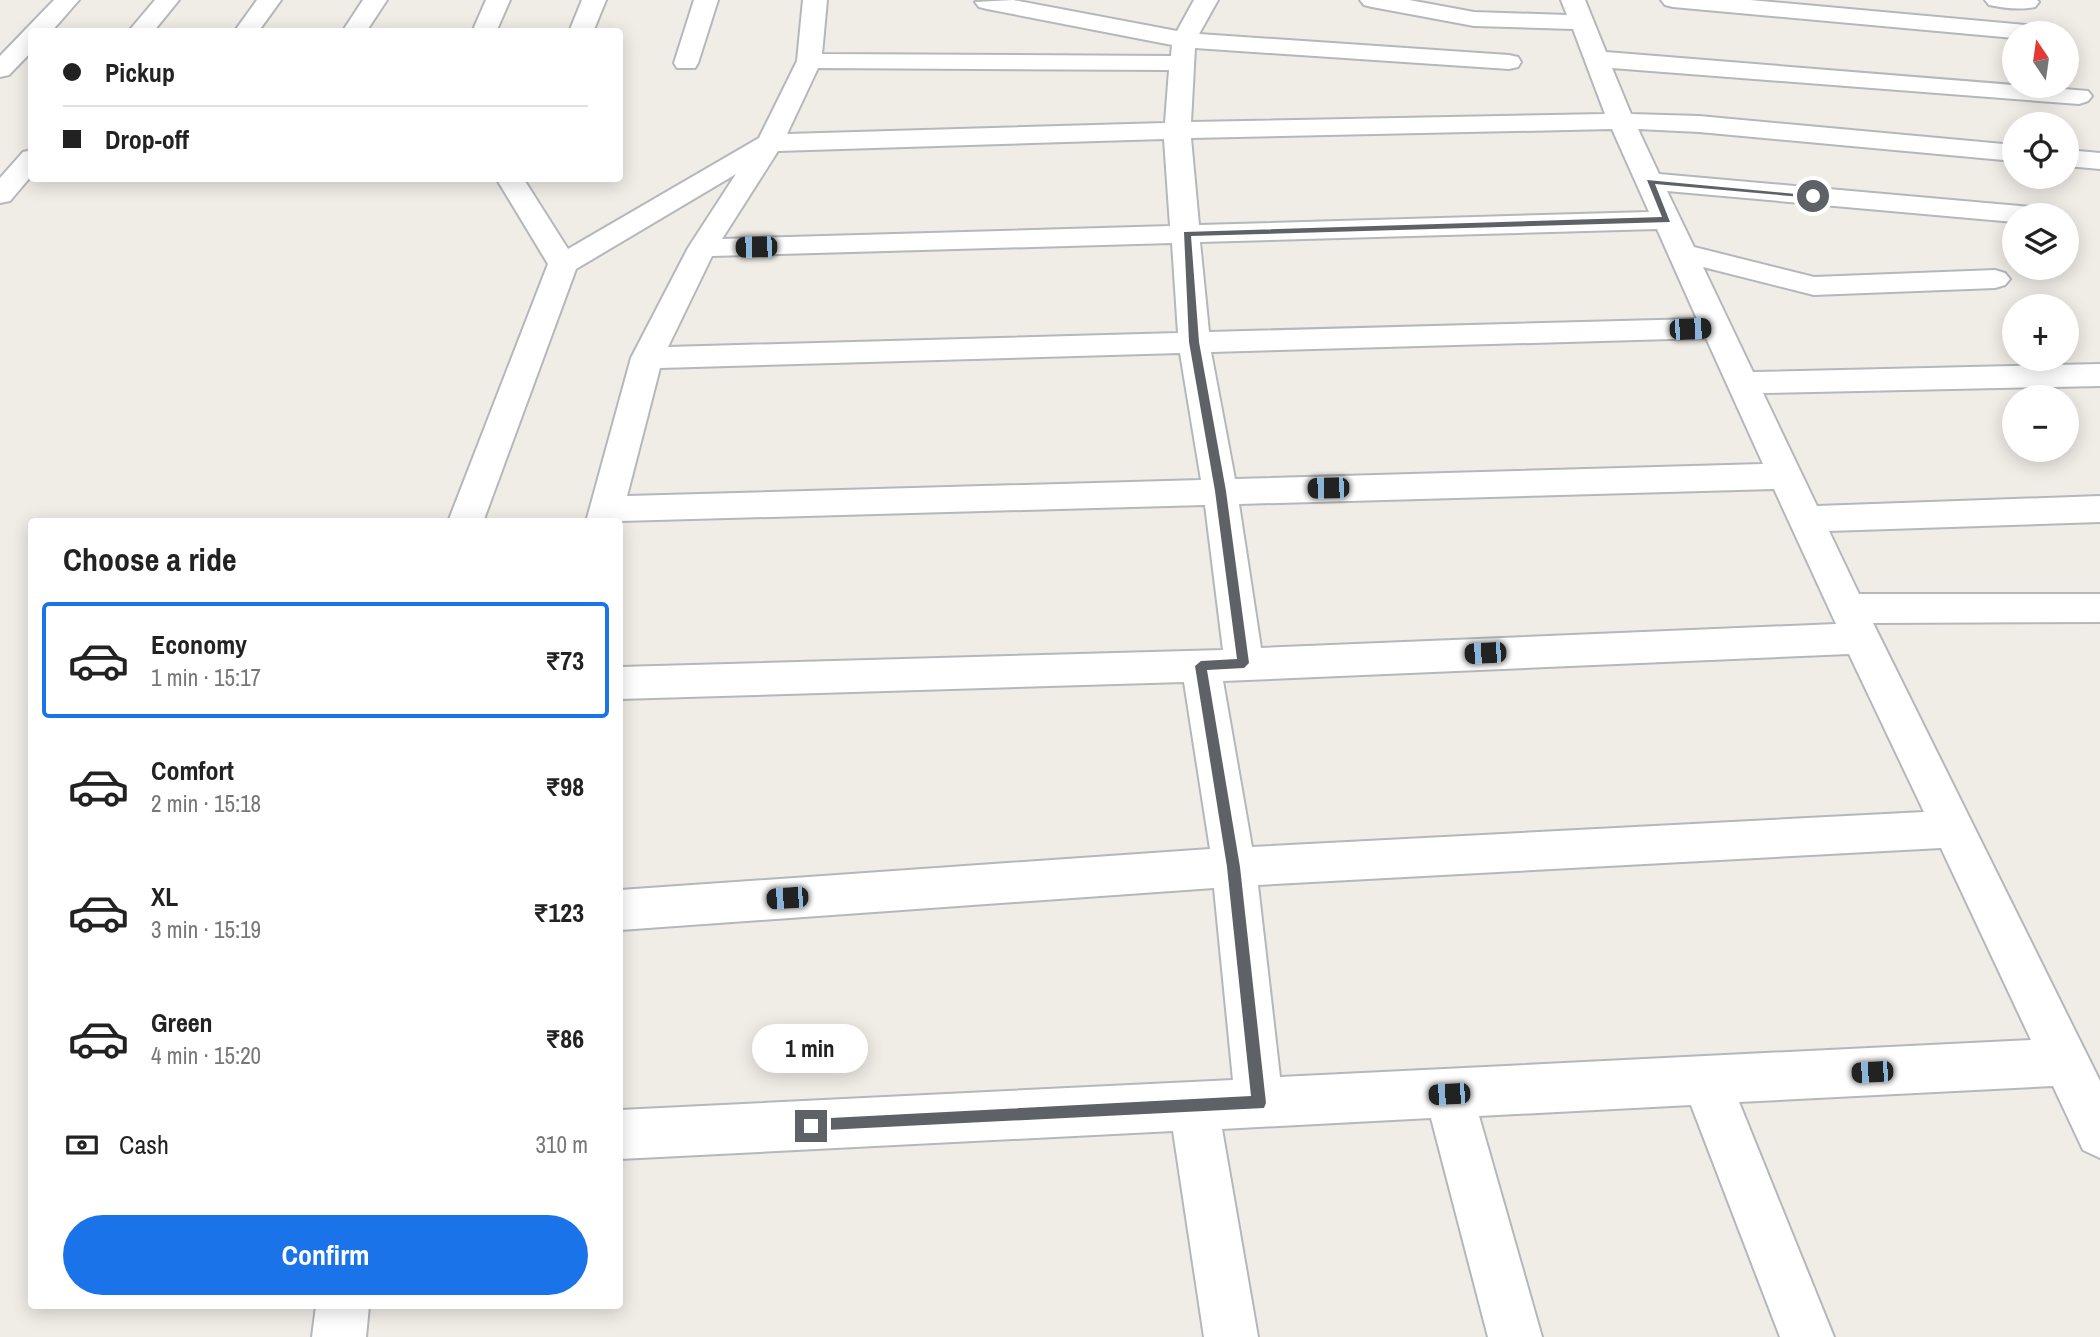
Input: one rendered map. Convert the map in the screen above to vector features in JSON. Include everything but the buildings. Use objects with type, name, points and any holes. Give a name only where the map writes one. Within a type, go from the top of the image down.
[{"type":"street","points":[[41,28],[67,0]]},
{"type":"street","points":[[143,28],[167,0]]},
{"type":"street","points":[[249,28],[269,0]]},
{"type":"street","points":[[357,28],[375,0]]},
{"type":"street","points":[[486,28],[498,0]]},
{"type":"street","points":[[583,28],[594,0]]},
{"type":"street","points":[[686,63],[706,0]]},
{"type":"street","points":[[815,0],[809,61],[770,144],[702,248],[647,358],[605,515],[1220,491],[1786,476]]},
{"type":"street","points":[[1206,0],[1184,52],[1177,132],[1194,342],[1220,491],[1244,663]]},
{"type":"street","points":[[1372,0],[1474,19],[1577,11],[1621,121],[1854,624],[2065,1062],[2097,1120]]},
{"type":"street","points":[[1673,0],[2002,30]]},
{"type":"street","points":[[1997,0],[2027,2]]},
{"type":"street","points":[[987,2],[1184,52]]},
{"type":"street","points":[[0,70],[28,41]]},
{"type":"street","points":[[809,61],[1184,52],[1509,62]]},
{"type":"street","points":[[1596,59],[2002,90]]},
{"type":"street","points":[[468,518],[563,264],[770,144],[924,136],[1621,121],[1699,124],[2002,152]]},
{"type":"street","points":[[0,154],[28,153]]},
{"type":"street","points":[[2079,159],[2100,161]]},
{"type":"street","points":[[0,195],[28,164]]},
{"type":"street","points":[[1650,181],[2002,212]]},
{"type":"street","points":[[512,182],[563,264]]},
{"type":"street","points":[[702,248],[1667,220]]},
{"type":"street","points":[[1682,253],[1814,286],[1995,279]]},
{"type":"street","points":[[647,358],[1717,328]]},
{"type":"street","points":[[1743,383],[2100,375]]},
{"type":"street","points":[[1806,519],[2100,509]]},
{"type":"street","points":[[623,683],[1201,666],[2100,608]]},
{"type":"street","points":[[1201,666],[1234,867],[1259,1103]]},
{"type":"street","points":[[623,910],[1234,867],[1953,829]]},
{"type":"street","points":[[623,1135],[2065,1062]]},
{"type":"street","points":[[1706,1081],[1807,1337]]},
{"type":"street","points":[[1449,1094],[1515,1337]]},
{"type":"street","points":[[1194,1107],[1231,1337]]},
{"type":"street","points":[[339,1337],[343,1309]]},
{"type":"route","points":[[811,1126],[1259,1103],[1234,867],[1201,666],[1244,663],[1220,491],[1194,342],[1187,234],[1667,220],[1650,181],[1813,196]]}]
